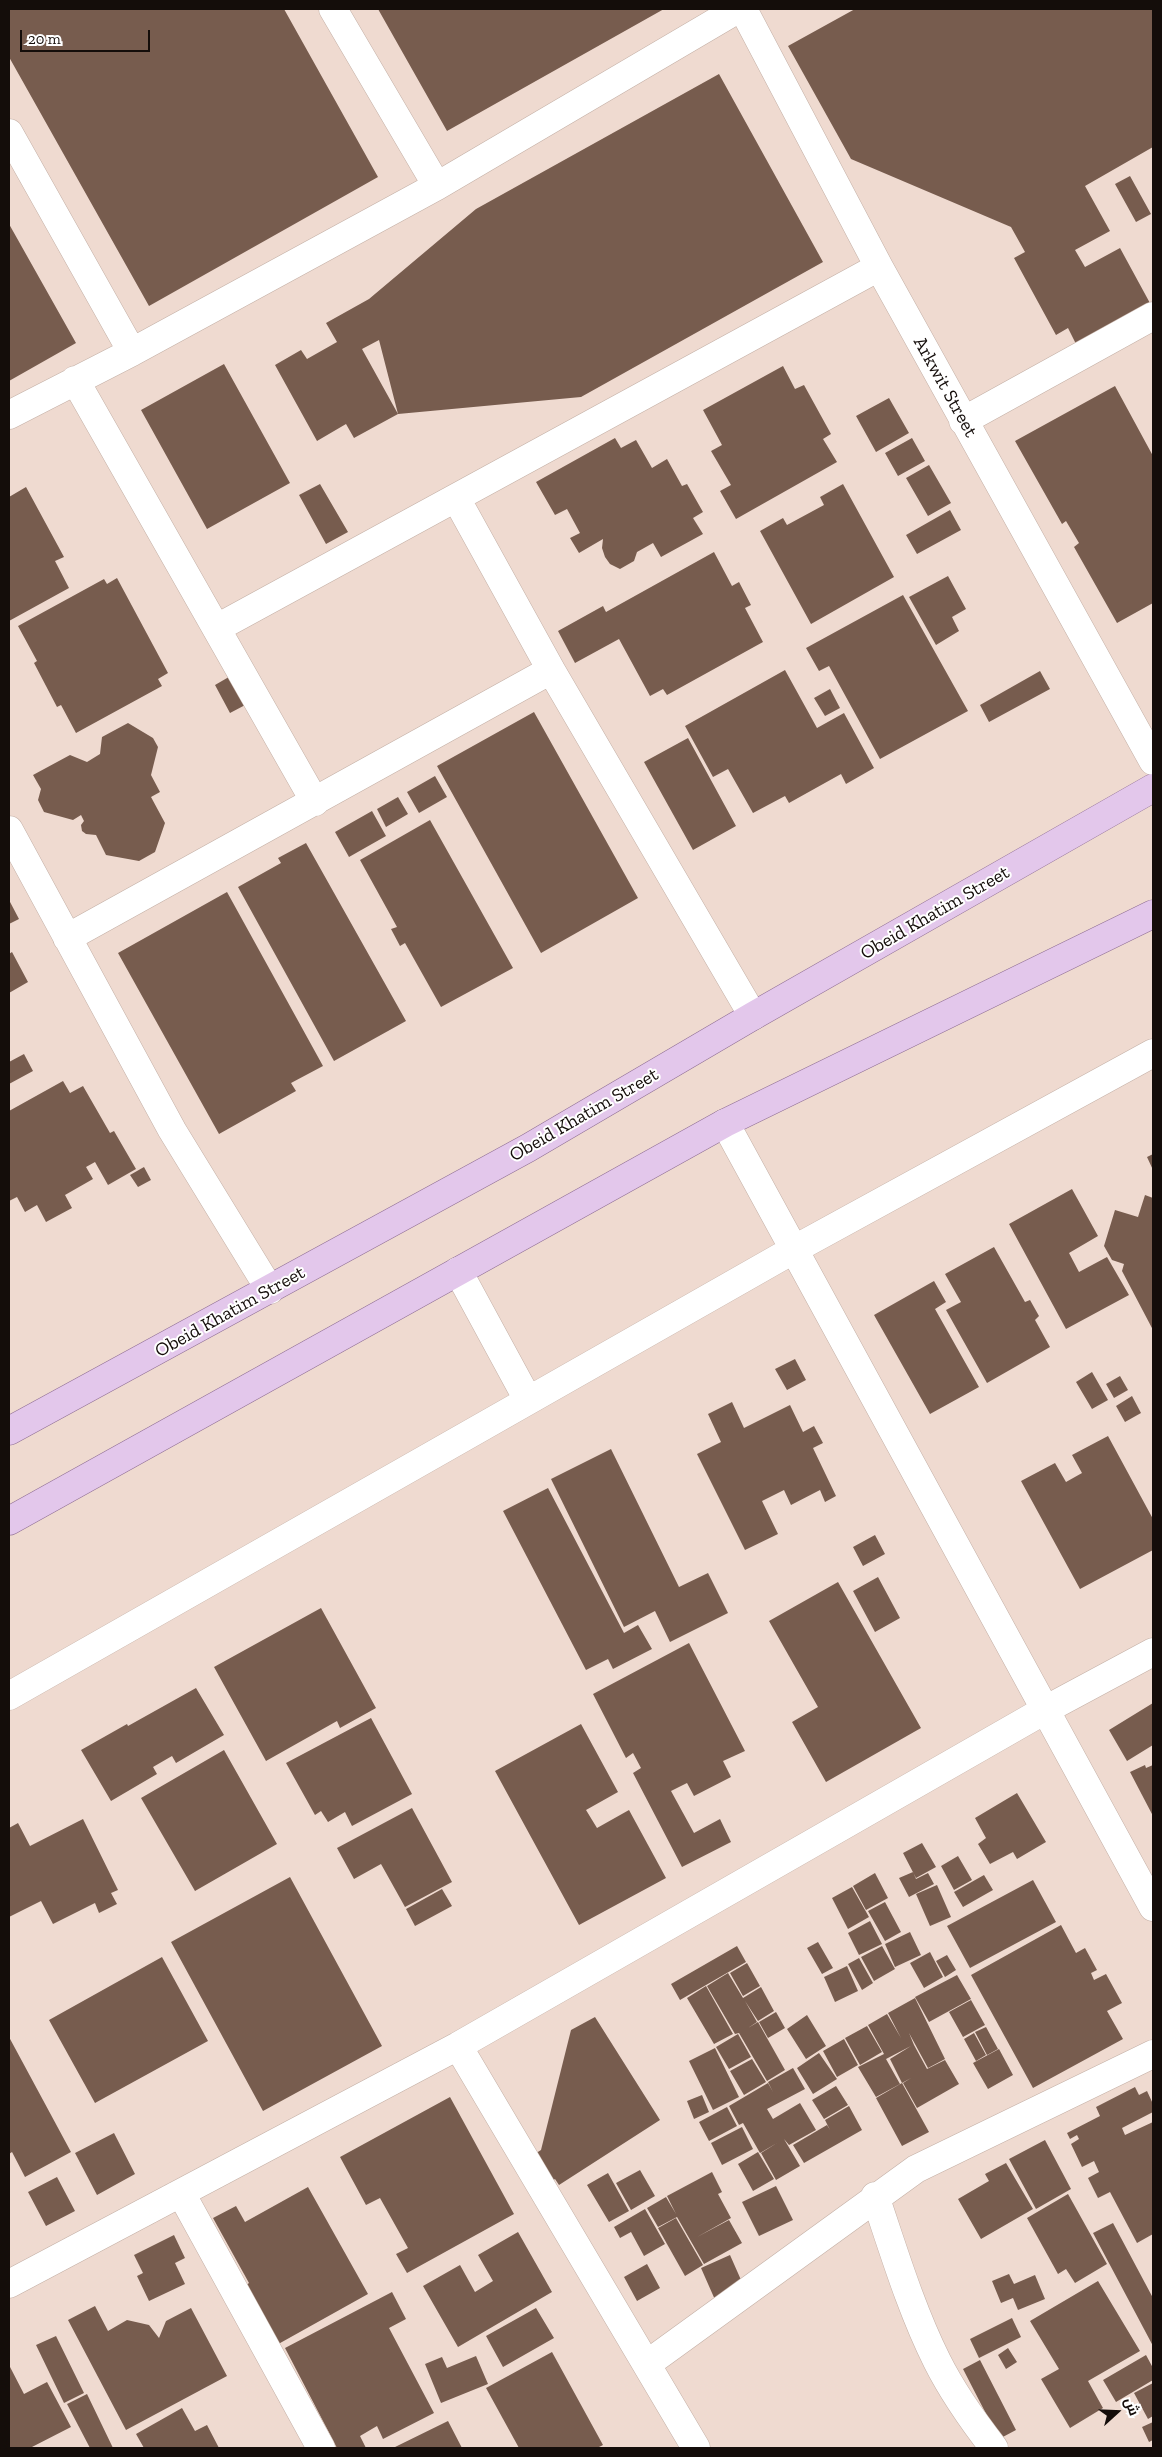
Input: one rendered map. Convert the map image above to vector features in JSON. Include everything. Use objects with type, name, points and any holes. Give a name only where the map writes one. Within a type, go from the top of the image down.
[{"type":"main road","name":"Obeid Khatim Street","points":[[9,1432],[528,1148],[753,1016],[1153,788]]},
{"type":"main road","points":[[9,1521],[725,1123],[1153,914]]},
{"type":"street","points":[[333,9],[437,186]]},
{"type":"street","points":[[9,415],[132,352],[437,186],[738,9]]},
{"type":"street","name":"Arkwit Street","points":[[743,9],[879,267],[1153,761]]},
{"type":"street","points":[[9,133],[132,352]]},
{"type":"street","points":[[217,628],[879,267]]},
{"type":"street","points":[[963,421],[1153,316]]},
{"type":"street","points":[[75,380],[315,802]]},
{"type":"street","points":[[456,498],[551,670],[753,1016]]},
{"type":"street","points":[[67,938],[551,670]]},
{"type":"street","points":[[9,830],[172,1130],[270,1290]]},
{"type":"street","points":[[9,1696],[793,1250],[1153,1054]]},
{"type":"street","points":[[725,1123],[1153,1907]]},
{"type":"street","points":[[458,1271],[528,1400]]},
{"type":"street","points":[[9,2284],[458,2046],[1045,1710],[1153,1652]]},
{"type":"street","points":[[458,2046],[696,2448]]},
{"type":"street","points":[[647,2364],[876,2196],[916,2169],[1153,2054]]},
{"type":"street","points":[[181,2193],[321,2448]]},
{"type":"street","points":[[876,2196],[910,2300],[937,2362],[966,2412],[994,2448]]},
{"type":"building","points":[[9,9],[284,9],[378,177],[149,306],[9,57]]},
{"type":"building","points":[[378,9],[664,9],[447,131]]},
{"type":"building","points":[[855,9],[1153,9],[1153,147],[1085,186],[1110,231],[1075,250],[1085,267],[1120,248],[1151,305],[1077,346],[1068,328],[1056,335],[1014,258],[1025,252],[1011,227],[851,159],[788,46]]},
{"type":"building","points":[[719,74],[823,262],[581,397],[398,414],[354,438],[346,424],[317,441],[275,365],[301,350],[307,359],[337,342],[326,323],[369,299],[476,209]],"holes":[[[379,340],[398,414],[362,349]]]},
{"type":"building","points":[[1130,176],[1151,214],[1136,222],[1115,184]]},
{"type":"building","points":[[9,224],[76,343],[9,381]]},
{"type":"building","points":[[224,364],[290,483],[207,529],[141,410]]},
{"type":"building","points":[[783,366],[795,389],[804,385],[831,434],[823,439],[837,462],[736,519],[720,491],[731,485],[711,451],[722,445],[703,410]]},
{"type":"building","points":[[1115,386],[1153,456],[1153,603],[1117,623],[1074,547],[1079,543],[1066,521],[1062,524],[1015,441]]},
{"type":"building","points":[[889,398],[909,433],[876,452],[856,416]]},
{"type":"building","points":[[615,438],[621,448],[636,440],[652,468],[667,459],[682,486],[687,484],[703,512],[693,518],[703,534],[661,557],[653,543],[637,552],[634,561],[620,569],[610,564],[605,557],[602,548],[603,539],[579,553],[570,538],[580,533],[567,509],[555,515],[536,482]]},
{"type":"building","points":[[912,438],[925,461],[898,476],[885,453]]},
{"type":"building","points":[[929,465],[951,503],[928,516],[906,478]]},
{"type":"building","points":[[320,484],[348,532],[326,544],[299,495]]},
{"type":"building","points":[[843,484],[894,577],[811,624],[760,531],[783,518],[787,525],[824,505],[820,497]]},
{"type":"building","points":[[26,487],[64,557],[55,561],[69,588],[9,621],[9,497]]},
{"type":"building","points":[[950,510],[961,530],[917,554],[906,535]]},
{"type":"building","points":[[714,552],[732,586],[739,582],[751,605],[745,608],[763,642],[667,695],[663,689],[650,696],[619,639],[575,663],[558,631],[603,606],[606,612]]},
{"type":"building","points":[[948,576],[966,609],[952,617],[959,631],[936,645],[909,597]]},
{"type":"building","points":[[117,578],[168,673],[158,679],[162,686],[76,733],[61,705],[57,707],[34,663],[37,661],[18,626],[104,579],[107,584]]},
{"type":"building","points":[[903,595],[968,711],[880,759],[829,666],[819,671],[806,648]]},
{"type":"building","points":[[785,670],[817,728],[844,713],[874,768],[846,784],[841,774],[789,803],[785,796],[753,813],[728,769],[713,777],[685,726]]},
{"type":"building","points":[[1040,671],[1050,689],[989,722],[980,705]]},
{"type":"building","points":[[234,674],[249,703],[230,713],[215,685]]},
{"type":"building","points":[[830,689],[840,708],[825,716],[814,698]]},
{"type":"building","points":[[534,712],[638,898],[541,953],[437,766]]},
{"type":"building","points":[[128,723],[153,738],[158,747],[151,775],[160,792],[151,797],[165,823],[155,852],[139,861],[106,855],[96,835],[86,834],[82,831],[81,825],[84,821],[81,815],[73,820],[44,812],[38,800],[41,789],[33,775],[70,755],[87,762],[100,754],[102,737]]},
{"type":"building","points":[[688,738],[736,826],[693,850],[644,762]]},
{"type":"building","points":[[435,776],[447,797],[419,813],[407,792]]},
{"type":"building","points":[[398,797],[408,814],[386,827],[377,809]]},
{"type":"building","points":[[372,811],[386,836],[349,857],[335,832]]},
{"type":"building","points":[[430,820],[513,968],[441,1007],[405,943],[400,946],[391,929],[397,927],[360,860]]},
{"type":"building","points":[[306,843],[406,1021],[334,1061],[238,887],[281,863],[278,858]]},
{"type":"building","points":[[227,892],[323,1066],[291,1083],[296,1091],[219,1134],[118,953]]},
{"type":"building","points":[[9,900],[19,919],[9,924]]},
{"type":"building","points":[[12,952],[28,982],[9,993],[9,954]]},
{"type":"building","points":[[24,1054],[33,1071],[9,1084],[9,1062]]},
{"type":"building","points":[[63,1081],[70,1093],[83,1086],[110,1133],[114,1131],[136,1169],[108,1185],[95,1162],[86,1167],[93,1179],[65,1195],[72,1208],[46,1222],[37,1205],[25,1212],[17,1197],[9,1201],[9,1111]]},
{"type":"building","points":[[1153,1154],[1153,1170],[1147,1157]]},
{"type":"building","points":[[144,1167],[151,1180],[138,1187],[130,1175]]},
{"type":"building","points":[[1072,1189],[1098,1236],[1069,1253],[1079,1272],[1107,1257],[1129,1295],[1066,1329],[1009,1224]]},
{"type":"building","points":[[1145,1195],[1153,1198],[1153,1330],[1122,1271],[1124,1264],[1112,1260],[1104,1246],[1115,1210],[1138,1217]]},
{"type":"building","points":[[994,1247],[1025,1302],[1030,1300],[1039,1316],[1035,1320],[1050,1347],[987,1383],[946,1310],[961,1302],[945,1274]]},
{"type":"building","points":[[934,1281],[946,1302],[935,1309],[979,1387],[930,1414],[874,1315]]},
{"type":"building","points":[[795,1359],[806,1380],[787,1390],[775,1369]]},
{"type":"building","points":[[1092,1372],[1108,1400],[1092,1409],[1076,1382]]},
{"type":"building","points":[[1120,1376],[1128,1390],[1114,1398],[1106,1384]]},
{"type":"building","points":[[1132,1396],[1141,1413],[1125,1422],[1116,1406]]},
{"type":"building","points":[[732,1402],[744,1428],[790,1405],[803,1432],[814,1426],[823,1443],[813,1448],[836,1496],[825,1502],[820,1490],[791,1505],[784,1490],[762,1501],[778,1534],[745,1550],[697,1454],[721,1442],[708,1414]]},
{"type":"building","points":[[1108,1436],[1153,1519],[1153,1550],[1080,1589],[1021,1481],[1055,1463],[1066,1482],[1082,1473],[1072,1455]]},
{"type":"building","points":[[611,1449],[679,1587],[708,1573],[728,1613],[670,1642],[655,1611],[624,1627],[551,1479]]},
{"type":"building","points":[[548,1488],[624,1633],[638,1625],[652,1649],[613,1669],[608,1659],[586,1670],[503,1511]]},
{"type":"building","points":[[875,1535],[885,1554],[863,1566],[853,1547]]},
{"type":"building","points":[[878,1577],[900,1618],[875,1632],[853,1591]]},
{"type":"building","points":[[838,1582],[921,1728],[826,1782],[792,1722],[818,1707],[769,1621]]},
{"type":"building","points":[[321,1608],[376,1708],[340,1728],[337,1721],[266,1761],[214,1667]]},
{"type":"building","points":[[689,1643],[745,1751],[723,1761],[731,1777],[694,1796],[687,1783],[671,1791],[694,1833],[720,1819],[731,1842],[682,1867],[633,1773],[641,1768],[633,1753],[626,1758],[593,1694]]},
{"type":"building","points":[[196,1688],[224,1735],[176,1763],[172,1756],[153,1767],[157,1774],[111,1801],[81,1750]]},
{"type":"building","points":[[1153,1703],[1153,1745],[1127,1761],[1109,1730]]},
{"type":"building","points":[[371,1718],[412,1794],[352,1826],[345,1812],[328,1822],[321,1811],[315,1815],[286,1763]]},
{"type":"building","points":[[581,1724],[618,1792],[586,1810],[597,1828],[629,1810],[666,1878],[579,1925],[495,1771]]},
{"type":"building","points":[[224,1750],[277,1844],[195,1891],[141,1798]]},
{"type":"building","points":[[1145,1765],[1146,1768],[1153,1765],[1153,1816],[1130,1772]]},
{"type":"building","points":[[1017,1793],[1046,1842],[1017,1859],[1013,1852],[990,1864],[978,1844],[986,1838],[975,1818]]},
{"type":"building","points":[[412,1808],[452,1882],[405,1907],[381,1864],[354,1879],[337,1848]]},
{"type":"building","points":[[83,1819],[118,1890],[111,1893],[117,1904],[99,1913],[95,1903],[53,1924],[41,1901],[9,1917],[9,1828],[18,1823],[30,1846]]},
{"type":"building","points":[[922,1843],[936,1867],[916,1878],[903,1853]]},
{"type":"building","points":[[958,1856],[972,1880],[954,1890],[941,1866]]},
{"type":"building","points":[[913,1872],[916,1879],[928,1873],[934,1884],[909,1897],[899,1878]]},
{"type":"building","points":[[875,1873],[888,1898],[866,1910],[853,1886]]},
{"type":"building","points":[[984,1875],[993,1890],[963,1907],[954,1892]]},
{"type":"building","points":[[290,1877],[382,2046],[263,2111],[171,1942]]},
{"type":"building","points":[[1033,1880],[1056,1922],[970,1968],[947,1926]]},
{"type":"building","points":[[937,1885],[951,1917],[930,1926],[916,1894]]},
{"type":"building","points":[[852,1887],[869,1917],[848,1929],[832,1898]]},
{"type":"building","points":[[442,1889],[452,1906],[415,1926],[406,1909]]},
{"type":"building","points":[[885,1902],[901,1932],[885,1941],[868,1911]]},
{"type":"building","points":[[870,1921],[882,1944],[859,1955],[848,1933]]},
{"type":"building","points":[[1061,1925],[1076,1953],[1085,1948],[1097,1970],[1091,1973],[1094,1980],[1106,1974],[1122,2003],[1107,2011],[1123,2039],[1033,2088],[971,1975]]},
{"type":"building","points":[[910,1932],[921,1955],[895,1967],[885,1944]]},
{"type":"building","points":[[818,1942],[833,1968],[822,1974],[807,1948]]},
{"type":"building","points":[[737,1946],[746,1962],[680,2000],[671,1984]]},
{"type":"building","points":[[882,1946],[895,1969],[874,1981],[861,1957]]},
{"type":"building","points":[[930,1952],[943,1977],[924,1988],[910,1963]]},
{"type":"building","points":[[947,1955],[956,1970],[945,1977],[936,1961]]},
{"type":"building","points":[[162,1957],[208,2041],[95,2103],[49,2020]]},
{"type":"building","points":[[859,1958],[873,1983],[862,1990],[848,1964]]},
{"type":"building","points":[[747,1963],[760,1986],[743,1996],[730,1973]]},
{"type":"building","points":[[847,1966],[858,1991],[835,2002],[824,1977]]},
{"type":"building","points":[[728,1973],[743,1998],[761,1987],[774,2011],[758,2021],[745,2001],[757,2022],[748,2028],[758,2022],[785,2070],[767,2081],[739,2033],[735,2034],[707,1986]]},
{"type":"building","points":[[957,1975],[971,1999],[929,2022],[915,1997]]},
{"type":"building","points":[[706,1986],[733,2034],[714,2044],[687,1998]]},
{"type":"building","points":[[915,1998],[945,2059],[928,2068],[909,2033],[914,2045],[927,2069],[945,2060],[959,2084],[917,2108],[903,2083],[911,2078],[902,2083],[890,2059],[911,2046],[886,2059],[900,2084],[876,2097],[858,2067],[884,2054],[868,2025],[887,2014],[901,2038],[888,2013]]},
{"type":"building","points":[[971,2000],[985,2025],[963,2037],[949,2012]]},
{"type":"building","points":[[776,2012],[785,2028],[768,2038],[759,2022]]},
{"type":"building","points":[[807,2015],[826,2046],[806,2059],[787,2029]]},
{"type":"building","points":[[595,2017],[660,2120],[559,2185],[555,2179],[547,2184],[530,2157],[541,2150],[571,2030]]},
{"type":"building","points":[[867,2026],[882,2052],[860,2065],[845,2038]]},
{"type":"building","points":[[986,2027],[998,2049],[987,2055],[975,2032]]},
{"type":"building","points":[[974,2033],[986,2055],[976,2061],[964,2039]]},
{"type":"building","points":[[738,2034],[751,2057],[729,2069],[716,2047]]},
{"type":"building","points":[[9,2037],[71,2152],[25,2177],[12,2152],[9,2154]]},
{"type":"building","points":[[844,2039],[858,2065],[837,2077],[823,2051]]},
{"type":"building","points":[[715,2048],[739,2097],[713,2110],[689,2061]]},
{"type":"building","points":[[999,2049],[1013,2075],[988,2089],[973,2063]]},
{"type":"building","points":[[819,2053],[837,2079],[813,2094],[797,2068]]},
{"type":"building","points":[[752,2059],[766,2082],[744,2095],[730,2071]]},
{"type":"building","points":[[793,2068],[805,2089],[767,2109],[773,2119],[800,2103],[816,2130],[789,2145],[784,2139],[800,2166],[776,2180],[761,2153],[777,2143],[760,2153],[743,2123],[739,2125],[729,2106],[768,2083],[773,2092],[768,2082]]},
{"type":"building","points":[[902,2083],[929,2132],[902,2146],[876,2098]]},
{"type":"building","points":[[836,2086],[848,2105],[824,2119],[812,2100]]},
{"type":"building","points":[[1135,2087],[1139,2095],[1147,2091],[1153,2104],[1153,2112],[1122,2128],[1125,2135],[1153,2122],[1153,2234],[1137,2243],[1110,2192],[1098,2198],[1088,2178],[1099,2172],[1094,2161],[1082,2167],[1071,2144],[1079,2139],[1077,2135],[1070,2139],[1067,2133],[1100,2116],[1096,2107]]},
{"type":"building","points":[[702,2095],[709,2112],[694,2119],[687,2101]]},
{"type":"building","points":[[450,2097],[514,2214],[407,2273],[396,2254],[408,2248],[380,2198],[366,2205],[340,2157]]},
{"type":"building","points":[[849,2106],[862,2130],[804,2163],[793,2145],[827,2125],[830,2130],[825,2120]]},
{"type":"building","points":[[727,2107],[737,2126],[709,2141],[699,2122]]},
{"type":"building","points":[[742,2127],[753,2149],[722,2165],[711,2143]]},
{"type":"building","points":[[114,2133],[135,2174],[97,2195],[75,2153]]},
{"type":"building","points":[[1045,2140],[1071,2189],[1036,2209],[1009,2159]]},
{"type":"building","points":[[758,2152],[774,2179],[753,2191],[738,2164]]},
{"type":"building","points":[[1006,2163],[1033,2209],[981,2239],[958,2199],[989,2181],[985,2174]]},
{"type":"building","points":[[640,2170],[655,2196],[631,2210],[616,2183]]},
{"type":"building","points":[[712,2172],[722,2192],[718,2194],[731,2218],[697,2237],[729,2220],[742,2243],[704,2264],[677,2217],[658,2227],[647,2208],[666,2197],[676,2214],[667,2196]]},
{"type":"building","points":[[608,2173],[629,2211],[609,2222],[587,2185]]},
{"type":"building","points":[[57,2177],[75,2211],[46,2226],[28,2192]]},
{"type":"building","points":[[776,2186],[793,2220],[759,2236],[742,2202]]},
{"type":"building","points":[[308,2187],[368,2294],[273,2347],[241,2289],[249,2283],[213,2218],[236,2206],[245,2222]]},
{"type":"building","points":[[1068,2194],[1107,2264],[1075,2283],[1066,2269],[1058,2274],[1027,2218]]},
{"type":"building","points":[[645,2209],[665,2244],[644,2256],[631,2232],[620,2238],[614,2227]]},
{"type":"building","points":[[676,2218],[703,2265],[685,2276],[658,2228]]},
{"type":"building","points":[[1113,2223],[1153,2298],[1153,2346],[1093,2233]]},
{"type":"building","points":[[518,2232],[552,2292],[458,2347],[423,2286],[460,2265],[475,2292],[493,2281],[478,2255]]},
{"type":"building","points":[[174,2235],[185,2258],[175,2263],[185,2284],[149,2301],[137,2276],[143,2273],[134,2255]]},
{"type":"building","points":[[730,2255],[745,2289],[716,2302],[701,2268]]},
{"type":"building","points":[[647,2264],[660,2288],[637,2301],[624,2277]]},
{"type":"building","points":[[1009,2274],[1014,2284],[1035,2275],[1045,2299],[1018,2310],[1013,2298],[1001,2303],[992,2281]]},
{"type":"building","points":[[1098,2281],[1140,2351],[1088,2381],[1103,2408],[1070,2428],[1041,2379],[1059,2369],[1030,2321]]},
{"type":"building","points":[[392,2292],[406,2319],[389,2328],[434,2413],[383,2439],[377,2426],[360,2436],[366,2448],[337,2448],[285,2348]]},
{"type":"building","points":[[95,2306],[108,2331],[127,2320],[149,2325],[159,2338],[166,2321],[191,2308],[227,2376],[126,2430],[68,2320]]},
{"type":"building","points":[[536,2308],[554,2338],[503,2367],[486,2336]]},
{"type":"building","points":[[1012,2318],[1021,2337],[979,2358],[970,2339]]},
{"type":"building","points":[[56,2336],[84,2393],[64,2403],[36,2345]]},
{"type":"building","points":[[1008,2348],[1017,2362],[1006,2369],[998,2355]]},
{"type":"building","points":[[552,2352],[603,2445],[597,2448],[519,2448],[486,2388]]},
{"type":"building","points":[[1146,2355],[1153,2368],[1153,2380],[1116,2402],[1103,2380]]},
{"type":"building","points":[[476,2356],[488,2384],[441,2403],[425,2364],[442,2357],[447,2368]]},
{"type":"building","points":[[980,2360],[1016,2430],[999,2439],[963,2369]]},
{"type":"building","points":[[9,2365],[24,2394],[47,2382],[71,2427],[30,2448],[9,2448]]},
{"type":"building","points":[[1153,2383],[1153,2416],[1148,2419],[1134,2393]]},
{"type":"building","points":[[87,2394],[113,2448],[90,2448],[67,2404]]},
{"type":"building","points":[[182,2408],[195,2431],[207,2425],[219,2448],[144,2448],[136,2434]]},
{"type":"building","points":[[448,2421],[462,2448],[393,2448]]},
{"type":"building","points":[[1153,2422],[1153,2440],[1149,2442],[1142,2427]]}]
